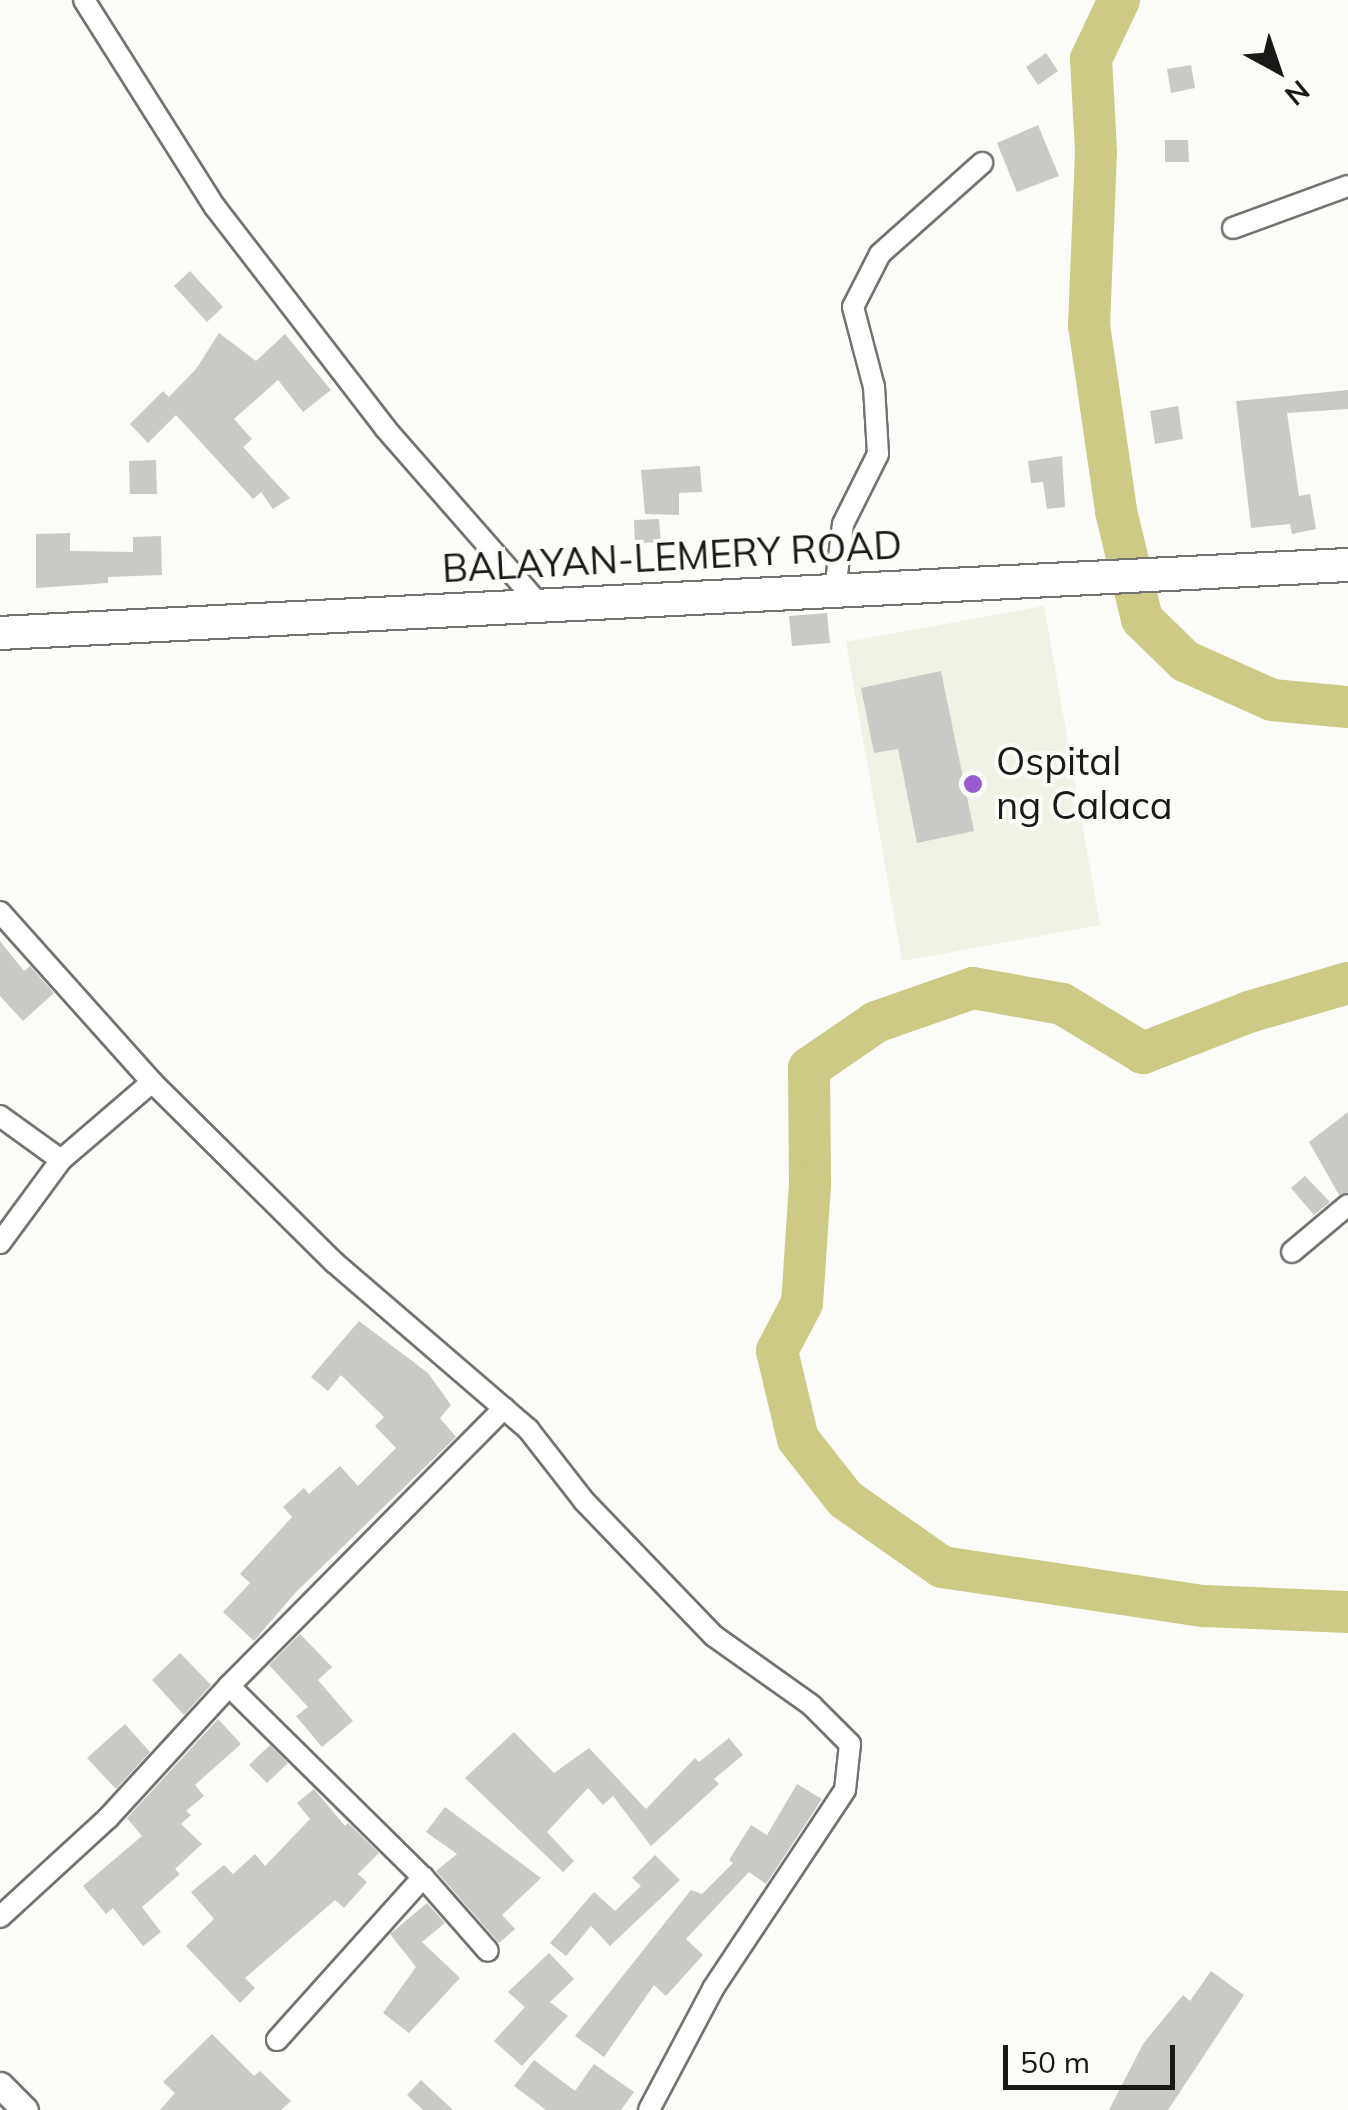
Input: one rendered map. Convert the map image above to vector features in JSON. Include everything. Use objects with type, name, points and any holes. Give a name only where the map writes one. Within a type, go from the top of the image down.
[{"type":"main road","name":"BALAYAN-LEMERY ROAD","points":[[0,633],[1028,578],[1348,565]]},
{"type":"street","points":[[84,0],[215,208],[385,428],[539,604]]},
{"type":"street","points":[[834,591],[843,524],[878,454],[874,387],[853,307],[880,254],[982,163]]},
{"type":"street","points":[[1233,228],[1348,186]]},
{"type":"street","points":[[0,912],[152,1082],[335,1264],[528,1429],[584,1502],[714,1636],[811,1706],[850,1744],[845,1790],[714,1988],[649,2110]]},
{"type":"street","points":[[0,1244],[61,1160],[152,1082]]},
{"type":"street","points":[[0,1116],[61,1160]]},
{"type":"street","points":[[1292,1252],[1348,1205]]},
{"type":"street","points":[[0,1917],[108,1818],[229,1686],[504,1408]]},
{"type":"street","points":[[229,1686],[423,1877],[488,1951]]},
{"type":"street","points":[[276,2040],[423,1877]]},
{"type":"street","points":[[0,2086],[25,2110]]},
{"type":"shaded area","name":"Ospital ng Calaca","points":[[1044,606],[1100,925],[902,961],[846,642]]},
{"type":"building","points":[[1046,53],[1058,71],[1038,85],[1026,67]]},
{"type":"building","points":[[1191,65],[1195,88],[1171,93],[1167,69]]},
{"type":"building","points":[[1038,125],[1059,176],[1017,192],[997,143]]},
{"type":"building","points":[[1165,140],[1188,140],[1189,162],[1165,162]]},
{"type":"building","points":[[190,271],[223,307],[207,322],[174,286]]},
{"type":"building","points":[[219,333],[256,361],[285,334],[331,390],[303,412],[278,380],[234,419],[252,439],[243,447],[290,498],[273,509],[261,492],[253,499],[176,415],[148,443],[130,424],[163,391],[169,397],[196,369]]},
{"type":"building","points":[[1348,390],[1348,409],[1287,413],[1299,496],[1310,494],[1316,529],[1292,534],[1290,524],[1251,528],[1236,401]]},
{"type":"building","points":[[1178,406],[1183,439],[1155,444],[1150,411]]},
{"type":"building","points":[[1062,456],[1065,507],[1047,509],[1043,482],[1031,483],[1028,461]]},
{"type":"building","points":[[156,460],[157,494],[130,494],[129,461]]},
{"type":"building","points":[[700,466],[702,492],[679,493],[679,515],[645,514],[641,470]]},
{"type":"building","points":[[659,519],[661,542],[635,543],[634,520]]},
{"type":"building","points":[[70,533],[70,551],[133,552],[133,537],[161,536],[162,575],[108,577],[108,583],[36,588],[36,534]]},
{"type":"building","points":[[827,613],[830,643],[792,646],[789,616]]},
{"type":"building","name":"Ospital ng Calaca","points":[[941,671],[974,831],[917,843],[898,749],[874,753],[861,688]]},
{"type":"building","points":[[0,941],[24,971],[30,966],[54,993],[23,1021],[0,996]]},
{"type":"building","points":[[1348,1112],[1348,1192],[1339,1195],[1309,1142]]},
{"type":"building","points":[[1305,1176],[1330,1202],[1314,1215],[1291,1188]]},
{"type":"building","points":[[359,1321],[428,1373],[451,1405],[440,1418],[456,1437],[296,1592],[254,1641],[223,1612],[250,1583],[240,1574],[292,1517],[283,1507],[304,1488],[309,1494],[340,1466],[358,1486],[396,1448],[375,1426],[384,1417],[341,1375],[328,1391],[311,1377]]},
{"type":"building","points":[[300,1634],[332,1667],[318,1680],[353,1721],[322,1747],[296,1716],[308,1707],[269,1665]]},
{"type":"building","points":[[180,1653],[211,1685],[184,1715],[152,1680]]},
{"type":"building","points":[[218,1719],[241,1744],[195,1785],[204,1796],[186,1811],[191,1815],[181,1824],[202,1844],[175,1869],[180,1874],[142,1907],[161,1932],[143,1946],[113,1908],[106,1914],[83,1886],[142,1836],[127,1818]]},
{"type":"building","points":[[125,1724],[150,1752],[116,1789],[87,1758]]},
{"type":"building","points":[[514,1732],[554,1773],[589,1748],[646,1809],[695,1758],[699,1762],[729,1738],[743,1755],[714,1779],[719,1784],[651,1846],[613,1796],[603,1805],[588,1788],[547,1832],[574,1861],[563,1872],[465,1778]]},
{"type":"building","points":[[270,1745],[288,1763],[267,1783],[249,1765]]},
{"type":"building","points":[[797,1784],[822,1799],[766,1884],[749,1872],[686,1939],[703,1955],[666,1996],[654,1985],[604,2057],[575,2036],[691,1890],[702,1894],[733,1863],[729,1860],[751,1825],[767,1835]]},
{"type":"building","points":[[314,1789],[345,1826],[348,1823],[379,1853],[358,1874],[367,1882],[344,1908],[335,1900],[245,1978],[255,1988],[240,2003],[186,1946],[214,1919],[191,1892],[224,1865],[233,1874],[255,1854],[265,1866],[310,1819],[297,1803]]},
{"type":"building","points":[[445,1807],[541,1878],[502,1915],[515,1929],[499,1943],[436,1871],[457,1854],[426,1832]]},
{"type":"building","points":[[655,1855],[680,1880],[610,1946],[591,1926],[566,1956],[550,1943],[594,1892],[615,1911],[641,1886],[632,1878]]},
{"type":"building","points":[[427,1903],[445,1923],[422,1942],[460,1978],[409,2033],[383,2013],[416,1967],[390,1934]]},
{"type":"building","points":[[549,1953],[574,1979],[550,2002],[568,2016],[522,2066],[494,2041],[525,2007],[508,1992]]},
{"type":"building","points":[[1211,1971],[1244,1995],[1168,2110],[1109,2110],[1143,2044],[1183,1995],[1190,2001]]},
{"type":"building","points":[[212,2034],[254,2076],[260,2071],[291,2101],[281,2110],[160,2110],[175,2093],[163,2082]]},
{"type":"building","points":[[534,2060],[575,2091],[594,2064],[634,2092],[621,2110],[546,2110],[514,2086]]},
{"type":"building","points":[[421,2080],[453,2110],[423,2110],[407,2095]]},
{"type":"waterway","points":[[1119,0],[1091,59],[1096,152],[1089,325],[1116,511],[1142,619],[1185,661],[1272,700],[1348,707]]},
{"type":"waterway","points":[[1348,983],[1249,1012],[1143,1053],[1062,1004],[973,988],[876,1022],[809,1068],[810,1184],[802,1303],[777,1351],[798,1439],[845,1499],[942,1567],[1204,1606],[1348,1612]]},
{"type":"place","name":"Ospital ng Calaca","points":[[973,784]]}]
